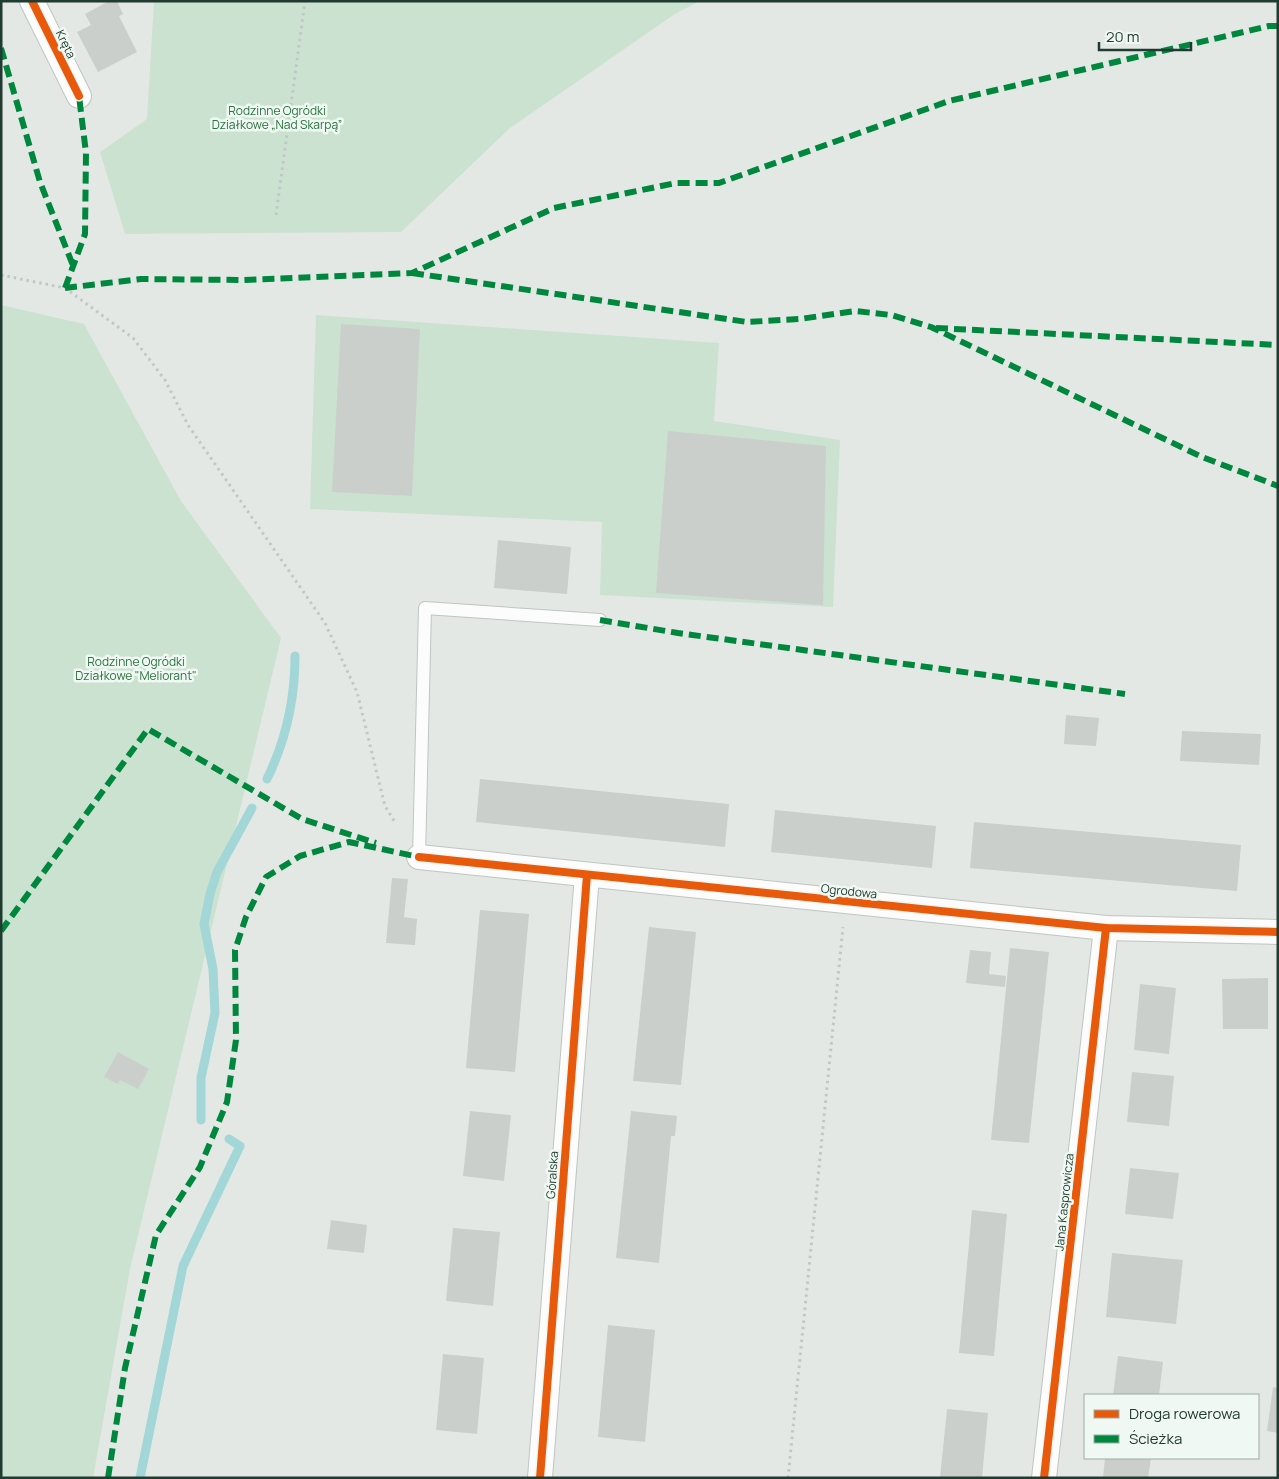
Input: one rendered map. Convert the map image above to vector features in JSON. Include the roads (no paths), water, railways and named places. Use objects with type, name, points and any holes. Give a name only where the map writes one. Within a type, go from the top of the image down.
[{"type":"street","name":"Kręta","points":[[32,1],[79,96]]},
{"type":"street","name":"Ogrodowa","points":[[419,857],[1106,928],[1278,932]]},
{"type":"street","name":"Góralska","points":[[540,1478],[587,875]]},
{"type":"street","name":"Jana Kasprowicza","points":[[1044,1478],[1106,928]]},
{"type":"lane","points":[[419,857],[425,608],[600,620]]},
{"type":"waterway","points":[[267,779],[279,750],[288,719],[295,672],[295,656]]},
{"type":"waterway","points":[[201,1120],[201,1078],[215,1013],[213,969],[204,924],[217,872],[252,808]]},
{"type":"waterway","points":[[140,1478],[183,1266],[240,1146],[229,1139]]},
{"type":"park label","name":"Rodzinne Ogródki Działkowe „Nad Skarpą”","points":[[277,117]]},
{"type":"park label","name":"Rodzinne Ogródki Działkowe \"Meliorant\"","points":[[136,668]]}]
